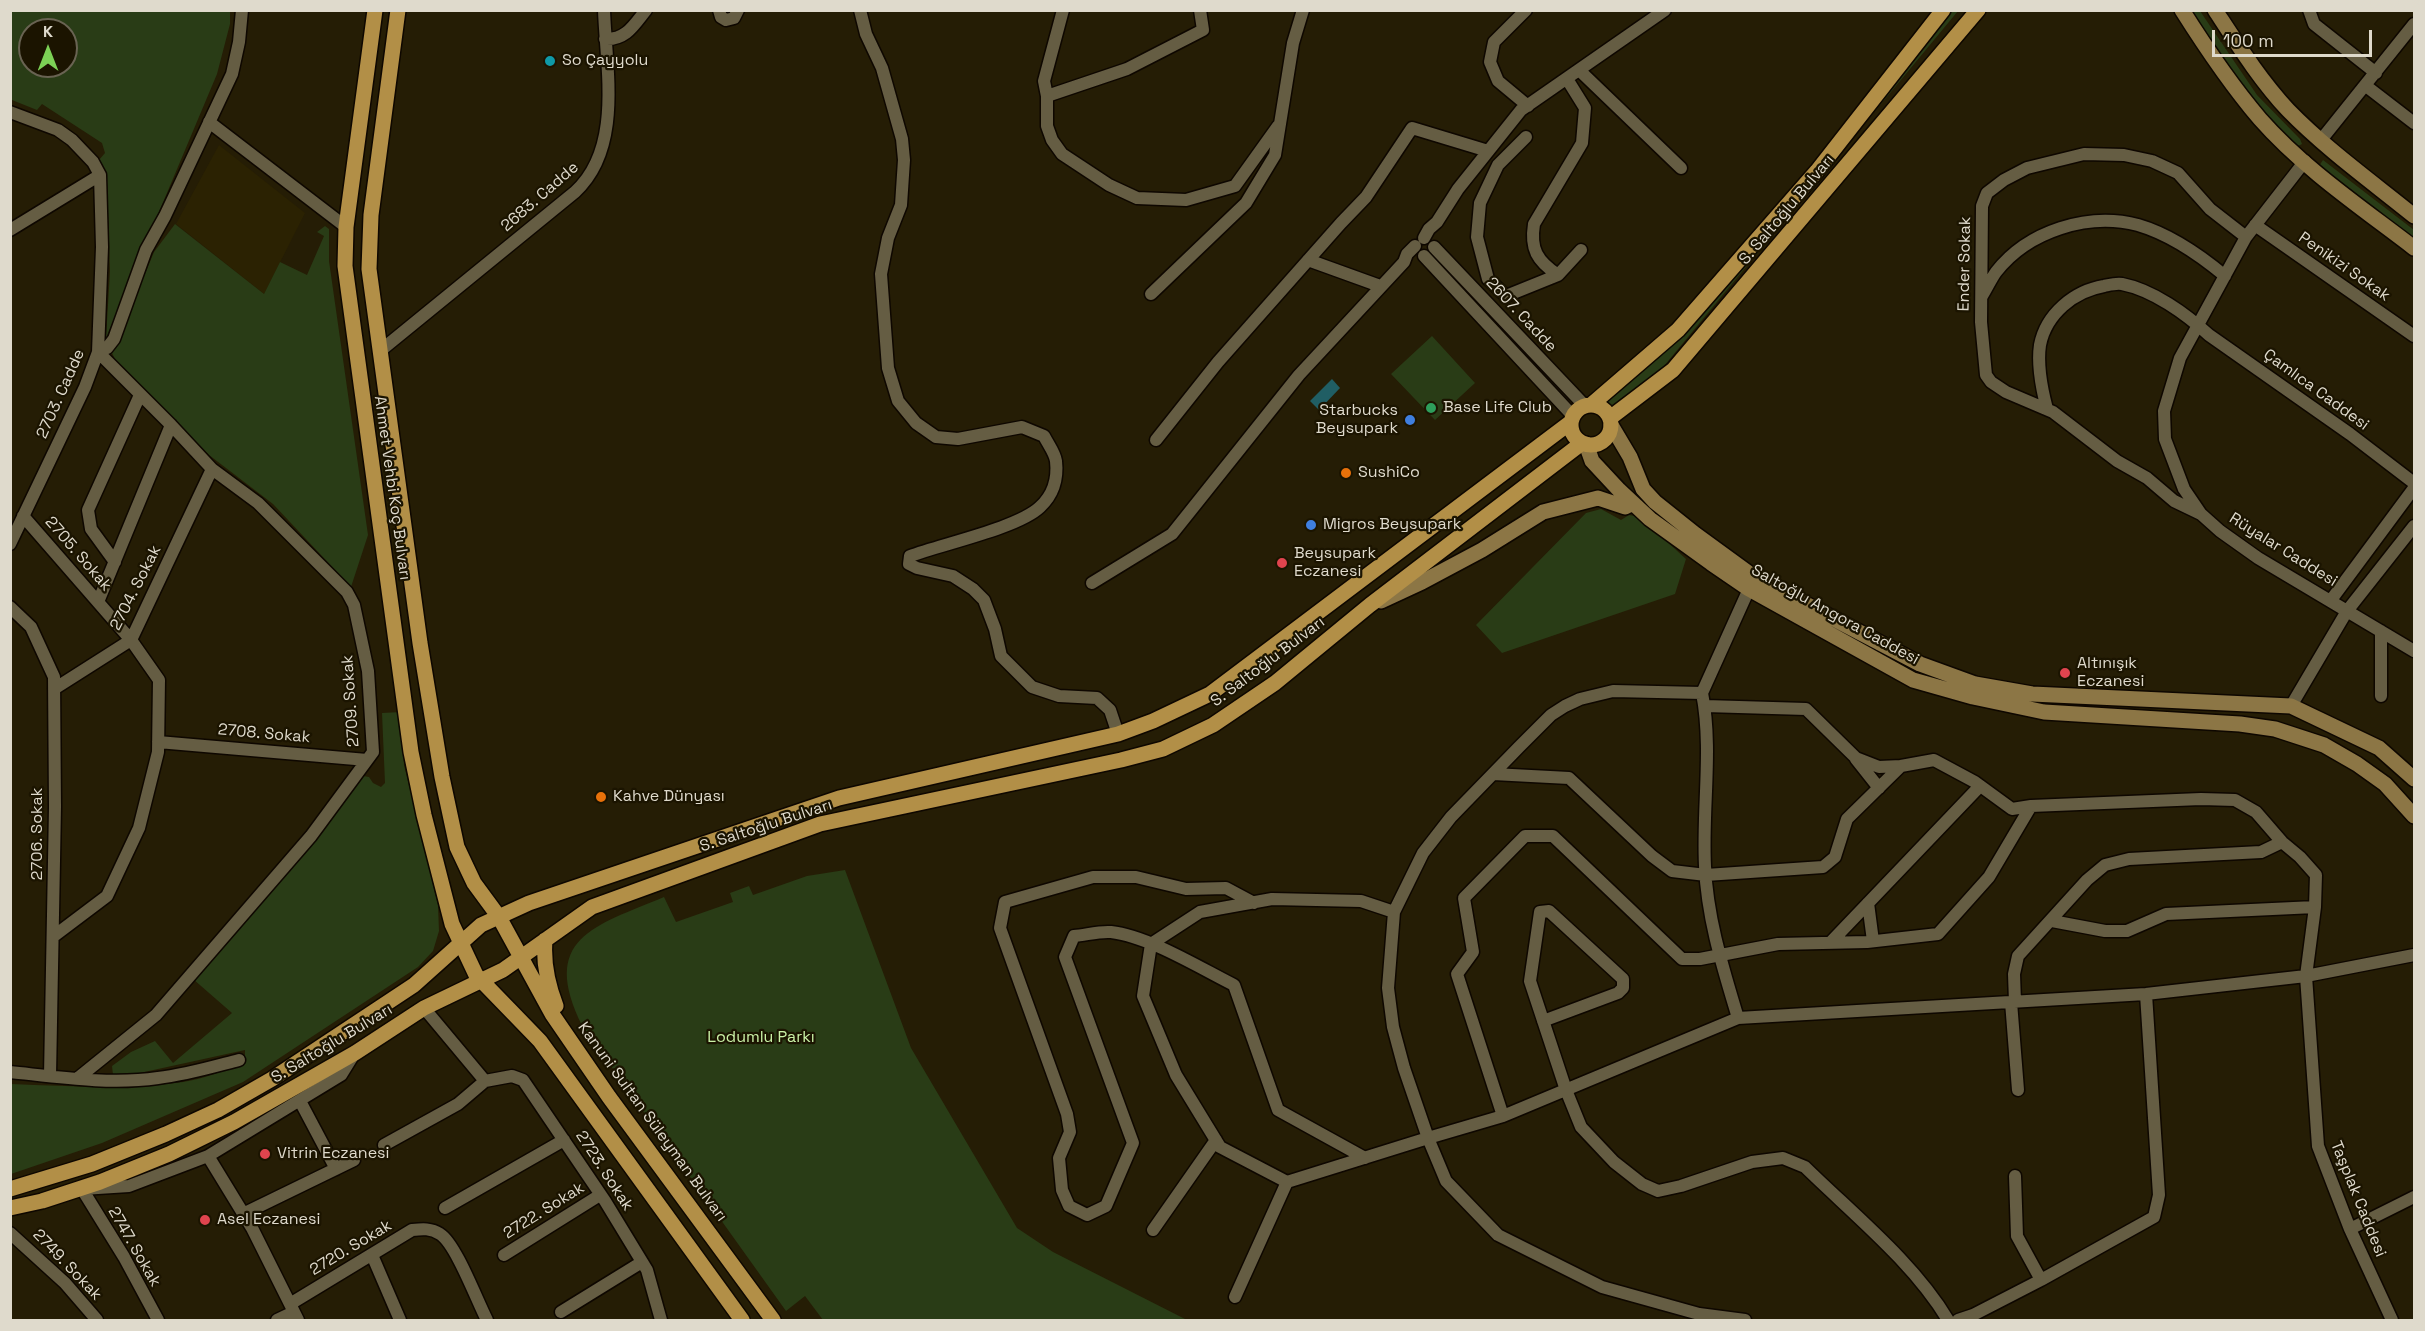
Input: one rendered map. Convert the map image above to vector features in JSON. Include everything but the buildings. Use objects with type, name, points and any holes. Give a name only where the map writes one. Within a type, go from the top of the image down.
[{"type":"main road","name":"Ahmet Vehbi Koç Bulvarı","points":[[375,10],[346,227],[345,266],[410,742],[424,815],[452,924],[459,944],[481,982]]},
{"type":"main road","name":"Ahmet Vehbi Koç Bulvarı","points":[[398,10],[369,244],[369,268],[420,643],[449,818],[457,847],[467,870],[511,938]]},
{"type":"main road","name":"S. Saltoğlu Bulvarı","points":[[10,1189],[92,1164],[218,1110],[272,1079],[414,985],[481,925],[499,917],[572,888],[839,798],[1118,734],[1153,721],[1210,694],[1572,419],[1678,330],[1817,171],[1930,18],[1943,10]]},
{"type":"main road","name":"S. Saltoğlu Bulvarı","points":[[10,1208],[82,1189],[169,1154],[234,1122],[355,1053],[424,1008],[452,993],[481,982],[521,958],[592,907],[820,824],[1120,760],[1163,748],[1213,725],[1266,689],[1370,606],[1584,444],[1602,442],[1607,437],[1611,421],[1673,370],[1820,200],[1978,10]]},
{"type":"main road","points":[[1588,405],[1603,408],[1611,421]]},
{"type":"main road","points":[[1572,419],[1573,435],[1584,444]]},
{"type":"main road","name":"Kanuni Sultan Süleyman Bulvarı","points":[[511,938],[552,1014],[616,1106],[773,1320]]},
{"type":"main road","points":[[545,940],[549,989],[565,1032]]},
{"type":"main road","points":[[481,982],[540,1041],[742,1320]]},
{"type":"street","points":[[98,352],[107,348],[114,339],[146,250],[165,216],[231,74],[239,42],[242,10]]},
{"type":"street","name":"2683. Cadde","points":[[380,351],[575,192],[591,176],[601,153],[607,124],[604,10]]},
{"type":"street","points":[[605,39],[626,35],[646,10]]},
{"type":"street","points":[[719,10],[720,17],[726,20],[734,18],[738,10]]},
{"type":"street","points":[[1063,10],[1044,81],[1047,96],[1047,126],[1052,140],[1062,154],[1109,184],[1137,198],[1186,200],[1235,186],[1280,123]]},
{"type":"street","points":[[1047,96],[1127,69],[1203,30],[1200,10]]},
{"type":"street","points":[[1151,294],[1246,203],[1275,155],[1293,43],[1303,10]]},
{"type":"street","points":[[1526,10],[1494,42],[1490,62],[1498,81],[1528,106]]},
{"type":"street","points":[[1092,583],[1172,534],[1299,375],[1380,286],[1404,262],[1438,234],[1437,222],[1458,189],[1521,110],[1665,10]]},
{"type":"street","points":[[2182,10],[2247,103],[2275,134],[2305,161],[2415,248]]},
{"type":"street","points":[[2215,10],[2273,92],[2294,115],[2321,140],[2415,216]]},
{"type":"street","points":[[2309,10],[2314,24],[2376,73]]},
{"type":"street","points":[[863,12],[866,34],[882,68],[902,139],[904,159],[900,205],[888,238],[881,274],[888,368],[898,401],[916,423],[936,437],[958,439],[1022,427],[1044,436],[1056,459],[1055,484],[1051,494],[1039,508],[1019,521],[910,556],[909,564],[953,576],[973,589],[984,600],[995,629],[1001,656],[1016,674],[1032,687],[1059,696],[1097,698],[1110,710],[1118,734]]},
{"type":"street","points":[[2305,161],[2415,24]]},
{"type":"street","points":[[1579,70],[1681,168]]},
{"type":"street","points":[[1558,275],[1538,258],[1532,238],[1534,224],[1582,143],[1585,108],[1567,79]]},
{"type":"street","points":[[2366,86],[2415,123]]},
{"type":"street","points":[[10,112],[49,126],[72,140],[93,162],[100,175],[10,230]]},
{"type":"street","points":[[209,122],[346,227]]},
{"type":"street","points":[[1156,440],[1218,362],[1366,197],[1412,128],[1488,151]]},
{"type":"street","points":[[1526,137],[1498,165],[1480,203],[1477,237],[1488,279],[1506,296],[1558,275],[1581,250]]},
{"type":"street","name":"Ender Sokak","points":[[2201,514],[2174,501],[2146,478],[2117,461],[2071,424],[2047,409],[2006,392],[1991,382],[1986,375],[1981,322],[1982,206],[1988,193],[2004,180],[2027,168],[2084,154],[2124,155],[2152,161],[2178,172],[2210,208],[2246,237]]},
{"type":"street","name":"Rüyalar Caddesi","points":[[2305,161],[2246,237],[2180,357],[2163,411],[2165,439],[2184,489],[2201,514],[2220,531],[2258,558],[2415,651]]},
{"type":"street","name":"2703. Cadde","points":[[10,544],[85,387],[98,352],[102,246],[100,175]]},
{"type":"street","points":[[1982,296],[1996,272],[2012,256],[2050,231],[2078,223],[2107,221],[2138,226],[2191,251],[2225,276]]},
{"type":"street","name":"Penikizi Sokak","points":[[2255,225],[2415,336]]},
{"type":"street","name":"2607. Cadde","points":[[1425,247],[1588,405]]},
{"type":"street","name":"2607. Cadde","points":[[1425,247],[1572,419]]},
{"type":"street","points":[[1308,260],[1380,286]]},
{"type":"street","name":"Çamlıca Caddesi","points":[[2047,409],[2043,394],[2040,346],[2046,327],[2070,300],[2083,290],[2119,283],[2143,290],[2198,324],[2209,335],[2350,434],[2415,486]]},
{"type":"street","points":[[1514,353],[1525,342]]},
{"type":"street","name":"2709. Sokak","points":[[78,1078],[156,1015],[310,836],[373,752],[369,671],[354,605],[347,592],[258,503],[212,469],[98,352]]},
{"type":"street","points":[[115,562],[91,529],[88,510],[140,395]]},
{"type":"street","name":"Saltoğlu Angora Caddesi","points":[[1611,421],[1648,495],[1752,583],[1920,664],[1976,684],[2016,692],[2059,696],[2291,706],[2379,748],[2415,780]]},
{"type":"street","points":[[98,602],[171,425]]},
{"type":"street","name":"Saltoğlu Angora Caddesi","points":[[1584,444],[1592,461],[1650,519],[1913,680],[2016,707],[2073,715],[2241,724],[2275,729],[2324,745],[2357,764],[2385,784],[2415,816]]},
{"type":"street","name":"2704. Sokak","points":[[54,689],[131,640],[212,469]]},
{"type":"street","points":[[2331,600],[2415,486]]},
{"type":"street","points":[[1370,606],[1482,550],[1544,512],[1598,498],[1625,507],[1633,503]]},
{"type":"street","name":"2705. Sokak","points":[[23,516],[131,640],[159,680],[158,752],[139,828],[107,896],[54,936]]},
{"type":"street","points":[[2291,706],[2347,611],[2415,526]]},
{"type":"street","points":[[1738,1018],[1709,913],[1705,815],[1708,720],[1702,693],[1752,583]]},
{"type":"street","name":"2706. Sokak","points":[[10,607],[31,627],[54,677],[56,807],[50,1076]]},
{"type":"street","points":[[2381,632],[2381,696]]},
{"type":"street","points":[[1702,693],[1613,691],[1580,699],[1551,715],[1451,817],[1423,853],[1394,912],[1388,988],[1393,1027],[1428,1138],[1446,1181],[1498,1236],[1602,1287],[1698,1314],[1745,1320]]},
{"type":"street","points":[[1705,706],[1806,709],[1856,758],[1879,788]]},
{"type":"street","name":"2708. Sokak","points":[[158,742],[367,760]]},
{"type":"street","name":"Taşplak Caddesi","points":[[1856,758],[1879,767],[1934,760],[1980,786],[2012,809],[2031,806],[2201,799],[2235,800],[2256,812],[2282,842],[2300,857],[2316,875],[2315,907],[2306,976],[2318,1146],[2350,1229],[2392,1320]]},
{"type":"street","points":[[1493,774],[1569,778],[1652,856],[1672,871],[1706,875],[1823,867],[1835,857],[1848,819],[1901,766]]},
{"type":"street","points":[[1830,943],[1980,786]]},
{"type":"street","points":[[1503,1116],[1457,974],[1473,952],[1464,898],[1525,836],[1553,836],[1682,959],[1700,959],[1778,944],[1873,941],[1938,934],[1989,877],[2031,806]]},
{"type":"street","points":[[2018,1090],[2013,1002],[2014,974],[2018,956],[2087,880],[2105,865],[2129,859],[2261,852],[2282,842]]},
{"type":"street","points":[[1254,903],[1227,888],[1186,889],[1136,877],[1093,878],[1005,902],[1000,928],[1067,1114],[1070,1132],[1059,1158],[1062,1190],[1069,1206],[1087,1215],[1106,1206],[1133,1143],[1065,957],[1074,936],[1109,932],[1130,936],[1151,944],[1234,985],[1278,1110],[1365,1158]]},
{"type":"street","points":[[1394,912],[1361,901],[1272,899],[1200,912],[1151,944],[1143,996],[1176,1075],[1220,1147],[1287,1182],[1503,1116],[1738,1018],[2146,994],[2306,976],[2415,955]]},
{"type":"street","points":[[1868,903],[1873,941]]},
{"type":"street","points":[[2052,921],[2105,931],[2127,931],[2166,914],[2315,907]]},
{"type":"street","points":[[1543,1021],[1618,993],[1623,988],[1623,979],[1549,911],[1540,912],[1530,981],[1543,1021],[1566,1090],[1581,1127],[1614,1162],[1642,1184],[1658,1191],[1681,1186],[1752,1162],[1783,1158],[1805,1167],[1915,1274],[1935,1298],[1948,1320]]},
{"type":"street","points":[[1958,1320],[1973,1315],[2041,1280],[2154,1216],[2159,1195],[2146,994]]},
{"type":"street","points":[[384,1144],[458,1104],[485,1081],[424,1008]]},
{"type":"street","points":[[82,1189],[129,1186],[208,1156],[341,1075],[355,1053]]},
{"type":"street","points":[[10,1072],[78,1078],[155,1079],[187,1074],[238,1060]]},
{"type":"street","name":"2723. Sokak","points":[[485,1081],[512,1076],[523,1080],[647,1270],[661,1320]]},
{"type":"street","points":[[300,1101],[336,1169]]},
{"type":"street","points":[[445,1208],[564,1140]]},
{"type":"street","points":[[1153,1230],[1216,1140]]},
{"type":"street","points":[[208,1156],[243,1214],[294,1312]]},
{"type":"street","points":[[243,1214],[354,1161]]},
{"type":"street","points":[[2015,1176],[2017,1236],[2041,1280]]},
{"type":"street","points":[[1235,1297],[1287,1182]]},
{"type":"street","name":"2747. Sokak","points":[[82,1189],[124,1257],[158,1320]]},
{"type":"street","name":"2722. Sokak","points":[[504,1255],[600,1195]]},
{"type":"street","points":[[2350,1229],[2415,1197]]},
{"type":"street","name":"2720. Sokak","points":[[277,1320],[294,1312],[372,1255],[412,1230],[432,1230],[450,1242],[487,1320]]},
{"type":"street","name":"2749. Sokak","points":[[11,1233],[65,1283],[97,1320]]},
{"type":"street","points":[[372,1255],[400,1320]]},
{"type":"street","points":[[561,1312],[642,1262]]},
{"type":"shaded area","points":[[219,145],[305,213],[264,294],[176,224]]},
{"type":"green space","points":[[10,11],[230,11],[230,24],[217,74],[106,338],[110,271],[107,183],[99,160],[105,153],[102,143],[42,104],[37,110],[12,100]]},
{"type":"green space","points":[[1950,11],[1958,11],[1659,372],[1611,408],[1604,401],[1635,378],[1667,348]]},
{"type":"green space","points":[[2200,11],[2257,95],[2300,139],[2302,144],[2296,147],[2260,113],[2190,13]]},
{"type":"green space","points":[[2323,160],[2414,230],[2414,241],[2319,166]]},
{"type":"green space","points":[[175,224],[264,294],[280,262],[307,275],[324,236],[317,232],[325,226],[329,229],[329,261],[368,535],[350,590],[336,571],[273,504],[209,455],[115,359],[112,353],[154,252]]},
{"type":"green space","points":[[1432,336],[1475,383],[1435,420],[1391,374]]},
{"type":"green space","points":[[1601,509],[1621,520],[1629,515],[1640,517],[1686,559],[1675,594],[1502,653],[1476,625],[1586,513]]},
{"type":"green space","points":[[401,712],[404,765],[438,905],[439,931],[433,951],[418,967],[243,1082],[102,1143],[11,1174],[11,1084],[97,1087],[162,1084],[199,1079],[245,1062],[245,1050],[126,1076],[113,1075],[112,1066],[131,1052],[155,1041],[173,1063],[232,1013],[193,979],[363,776],[369,777],[373,783],[381,787],[385,783],[382,713]]},
{"type":"green space","name":"Lodumlu Parkı","points":[[845,870],[911,1048],[1017,1228],[1053,1252],[1187,1320],[823,1320],[805,1296],[786,1311],[583,1027],[571,997],[567,973],[571,954],[581,939],[596,927],[664,897],[676,922],[733,902],[730,893],[749,886],[753,895],[807,876]]},
{"type":"water","points":[[1332,379],[1340,388],[1319,410],[1310,401]]},
{"type":"place","name":"So Çayyolu","points":[[550,61]]},
{"type":"place","name":"Base Life Club","points":[[1431,408]]},
{"type":"place","name":"Starbucks Beysupark","points":[[1410,420]]},
{"type":"place","name":"SushiCo","points":[[1346,473]]},
{"type":"place","name":"Migros Beysupark","points":[[1311,525]]},
{"type":"place","name":"Beysupark Eczanesi","points":[[1282,563]]},
{"type":"place","name":"Altınışık Eczanesi","points":[[2065,673]]},
{"type":"place","name":"Kahve Dünyası","points":[[601,797]]},
{"type":"place","name":"Vitrin Eczanesi","points":[[265,1154]]},
{"type":"place","name":"Asel Eczanesi","points":[[205,1220]]}]
